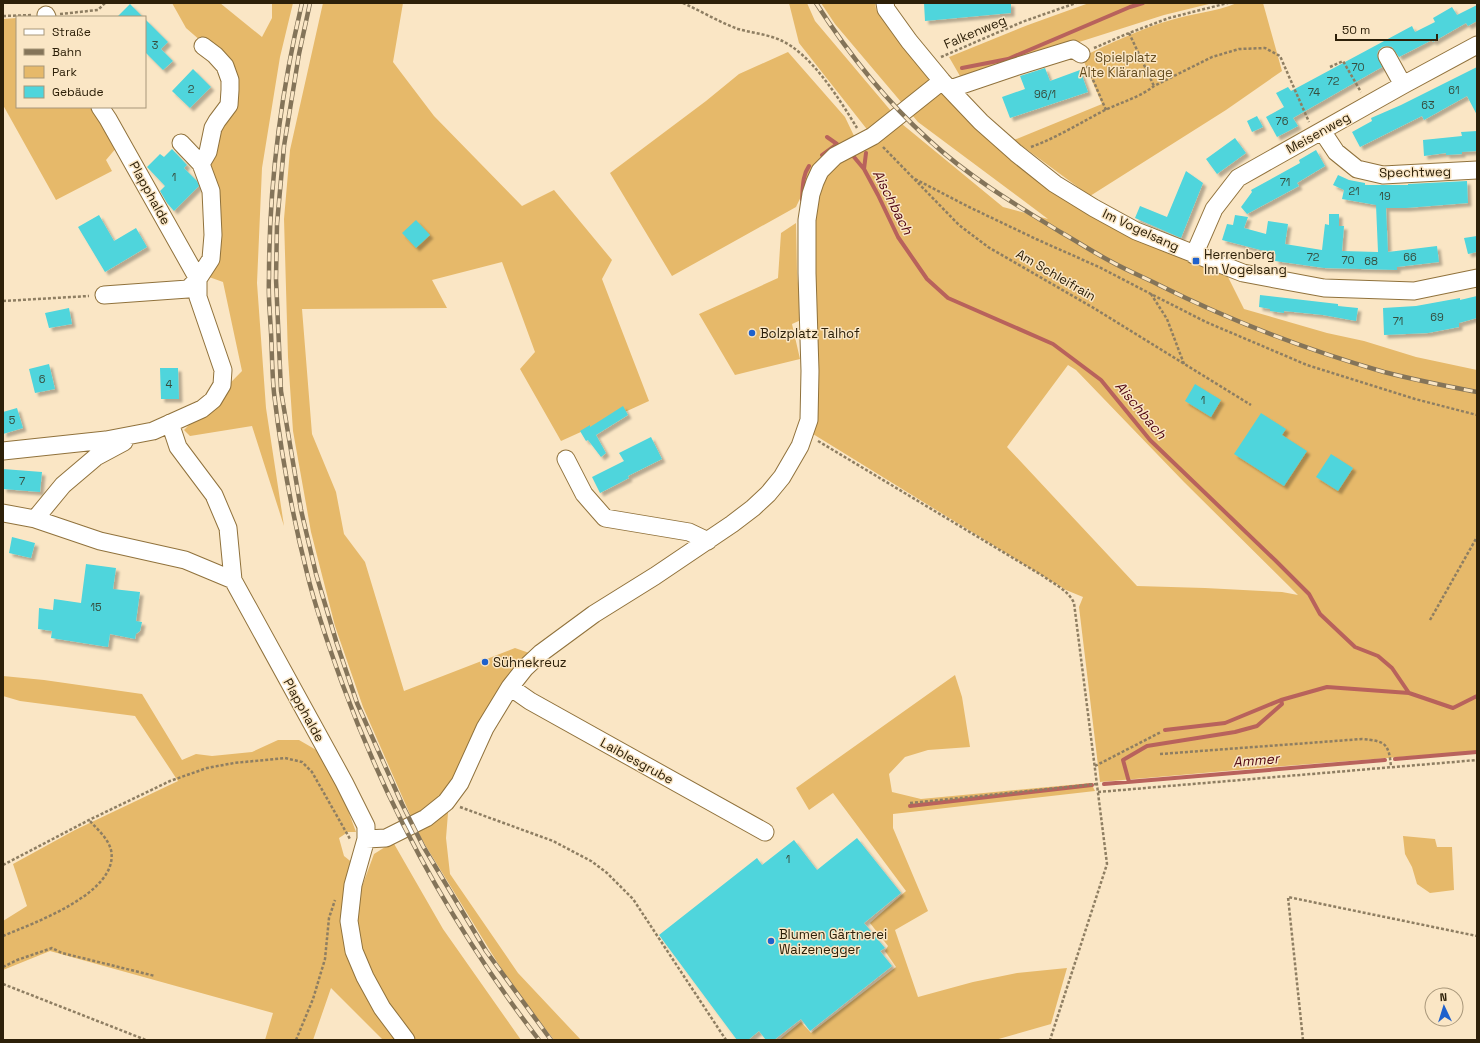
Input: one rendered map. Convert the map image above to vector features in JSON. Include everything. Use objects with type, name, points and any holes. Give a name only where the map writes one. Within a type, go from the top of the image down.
[{"type":"street","name":"Im Vogelsang","points":[[885,3],[886,9],[909,41],[946,85],[981,122],[1016,153],[1055,184],[1136,231],[1194,255],[1244,273],[1324,288],[1414,291],[1477,278]]},
{"type":"street","name":"Meisenweg","points":[[1194,255],[1214,209],[1238,178],[1477,45]]},
{"type":"street","points":[[201,164],[208,152],[213,128],[217,120],[229,105],[230,90],[230,80],[225,66],[215,55],[203,46]]},
{"type":"street","points":[[359,840],[386,838],[426,818],[446,802],[460,783],[485,728],[510,687],[525,668],[541,653],[568,632],[708,541],[753,508],[768,494],[782,477],[806,433],[809,420],[810,394],[807,220],[810,194],[820,171],[836,156],[868,139],[946,85],[1015,67],[1074,49],[1081,54]]},
{"type":"street","points":[[1387,56],[1403,85]]},
{"type":"street","name":"Plapphalde","points":[[3,452],[106,440],[153,431],[202,409],[213,400],[222,385],[223,370],[198,297],[198,279],[101,108]]},
{"type":"street","name":"Spechtweg","points":[[1318,133],[1336,152],[1357,169],[1383,175],[1477,170]]},
{"type":"street","points":[[104,295],[188,289],[198,279],[211,259],[213,235],[211,191],[201,164],[181,143]]},
{"type":"street","name":"Plapphalde","points":[[170,423],[178,447],[214,495],[228,528],[233,580],[344,782],[366,826],[359,840],[352,886],[349,921],[354,950],[365,977],[382,1008],[406,1040]]},
{"type":"street","points":[[35,519],[63,485],[96,456],[123,442],[153,431]]},
{"type":"street","points":[[566,459],[584,494],[605,518],[689,532],[708,541]]},
{"type":"street","points":[[3,513],[35,519],[100,540],[185,560],[233,580]]},
{"type":"street","name":"Laiblesgrube","points":[[510,687],[530,701],[765,832]]},
{"type":"path","points":[[3,16],[46,16],[98,10],[105,3]]},
{"type":"path","name":"Am Schleifrain","points":[[683,3],[738,29],[780,40],[800,52],[819,73],[868,139],[913,178],[959,225],[988,247],[1092,307],[1250,405]]},
{"type":"path","name":"Falkenweg","points":[[928,63],[1022,22],[1076,3]]},
{"type":"path","points":[[1106,110],[1081,54],[1129,33],[1169,18],[1228,3]]},
{"type":"path","points":[[1129,33],[1154,86]]},
{"type":"path","points":[[1016,153],[1054,138],[1106,110],[1147,92],[1154,86],[1212,58],[1239,49],[1265,48],[1280,56],[1318,133]]},
{"type":"path","points":[[1330,67],[1343,61],[1368,105]]},
{"type":"path","points":[[913,178],[1010,226],[1100,267],[1206,322],[1307,365],[1415,399],[1477,415]]},
{"type":"path","points":[[1151,294],[1167,319],[1184,365]]},
{"type":"path","points":[[3,301],[104,295]]},
{"type":"path","points":[[806,433],[1043,576],[1065,591],[1074,603],[1107,864],[1050,1040]]},
{"type":"path","points":[[1430,620],[1477,537]]},
{"type":"path","points":[[1095,766],[1161,732]]},
{"type":"path","points":[[1160,754],[1362,739],[1376,740],[1384,743],[1390,753],[1391,767]]},
{"type":"path","points":[[3,865],[170,781],[207,768],[234,763],[285,758],[302,762],[312,772],[359,840]]},
{"type":"path","points":[[1098,792],[1477,760]]},
{"type":"path","points":[[910,803],[1097,784]]},
{"type":"path","points":[[446,802],[553,841],[590,861],[606,873],[633,899],[726,1040]]},
{"type":"path","points":[[3,936],[76,902],[94,889],[105,877],[110,864],[111,849],[107,841],[90,820]]},
{"type":"path","points":[[296,1040],[313,999],[325,959],[329,918],[337,896]]},
{"type":"path","points":[[1303,1040],[1288,897],[1477,936]]},
{"type":"path","points":[[3,967],[17,960],[52,948],[62,952],[155,976]]},
{"type":"path","points":[[3,984],[146,1040]]},
{"type":"green space","points":[[172,3],[220,3],[262,37],[272,18],[272,3],[293,3],[280,57],[262,168],[257,283],[266,408],[284,526],[252,426],[190,436],[184,430],[242,371],[223,282],[209,277],[218,205],[210,164],[233,69],[186,28]]},
{"type":"green space","points":[[323,3],[403,3],[393,62],[434,116],[522,206],[554,190],[612,260],[602,279],[649,401],[561,441],[520,369],[535,352],[502,262],[432,280],[447,308],[302,309],[312,434],[336,492],[344,534],[365,562],[404,691],[515,648],[532,654],[456,779],[440,800],[448,813],[446,838],[450,874],[518,973],[581,1040],[554,1040],[510,983],[419,835],[363,707],[335,626],[311,532],[293,431],[288,357],[284,219],[290,150]]},
{"type":"green space","points":[[789,3],[807,3],[815,21],[902,124],[1003,207],[1048,219],[918,122],[835,24],[821,3],[875,3],[876,9],[892,33],[949,98],[1139,240],[1228,277],[1244,309],[1327,333],[1364,341],[1416,357],[1477,370],[1477,751],[1100,782],[1079,607],[1083,597],[1066,590],[813,434],[810,302],[817,187],[840,158],[873,137],[799,43]],"holes":[[[1068,365],[1076,370],[1184,482],[1298,595],[1282,592],[1137,586],[1007,447]]]},
{"type":"green space","points":[[1089,3],[1213,3],[1164,15],[1076,43],[960,76],[949,57],[1028,25]]},
{"type":"green space","name":"Spielplatz Alte Kläranlage","points":[[1237,3],[1263,3],[1282,71],[1226,110],[1090,196],[1014,140],[1102,104],[1082,57],[1159,24]]},
{"type":"green space","points":[[16,18],[16,108],[95,108],[117,147],[106,160],[112,171],[56,200],[3,105],[3,19]]},
{"type":"green space","points":[[788,52],[845,117],[855,138],[818,161],[796,207],[672,276],[610,173],[706,101],[739,74]]},
{"type":"green space","name":"Bolzplatz Talhof","points":[[796,223],[797,272],[801,320],[792,324],[800,359],[735,375],[699,314],[778,278],[781,233]]},
{"type":"green space","points":[[955,675],[962,697],[970,747],[928,750],[905,757],[889,774],[892,792],[921,799],[1091,783],[1095,791],[893,814],[893,828],[928,911],[895,930],[918,997],[973,982],[1017,973],[1067,968],[1051,1024],[995,1040],[779,1040],[801,1022],[811,1033],[896,967],[885,951],[888,946],[870,923],[906,891],[833,793],[809,810],[796,788]]},
{"type":"green space","points":[[3,676],[44,680],[142,694],[182,760],[196,754],[212,756],[252,752],[278,740],[299,740],[318,751],[339,786],[356,832],[348,832],[339,838],[344,856],[354,864],[358,976],[369,1003],[387,1030],[396,1040],[383,1040],[331,988],[313,1040],[265,1040],[273,1013],[50,951],[3,970],[3,921],[27,906],[13,864],[75,830],[178,781],[135,716],[20,701],[3,696]]},
{"type":"green space","points":[[1403,836],[1435,839],[1437,847],[1452,847],[1454,890],[1430,893],[1417,884],[1412,867],[1405,854]]},
{"type":"green space","points":[[393,842],[443,929],[521,1040],[412,1040],[389,1010],[358,942],[357,900],[374,854]]},
{"type":"building","points":[[924,3],[1011,3],[1011,13],[925,21]]},
{"type":"building","points":[[130,4],[142,16],[118,16]]},
{"type":"building","points":[[1477,5],[1477,21],[1468,26],[1466,23],[1433,42],[1432,40],[1399,57],[1392,47],[1382,47],[1378,51],[1377,55],[1382,67],[1293,118],[1298,126],[1277,137],[1266,117],[1284,107],[1276,93],[1288,87],[1291,91],[1412,26],[1415,32],[1435,22],[1433,18],[1452,7],[1457,15]]},
{"type":"building","points":[[146,20],[168,42],[161,49],[173,61],[163,70],[146,53]]},
{"type":"building","points":[[1477,67],[1477,115],[1467,96],[1424,120],[1422,116],[1360,147],[1352,132],[1372,121],[1371,118],[1401,105]]},
{"type":"building","points":[[1045,68],[1050,81],[1080,70],[1088,92],[1010,118],[1002,97],[1025,89],[1020,76]]},
{"type":"building","points":[[193,69],[211,87],[190,108],[172,91]]},
{"type":"building","points":[[1257,116],[1263,127],[1252,132],[1247,121]]},
{"type":"building","points":[[1477,131],[1477,151],[1462,152],[1462,154],[1446,155],[1446,153],[1424,156],[1423,140],[1462,136],[1461,132]]},
{"type":"building","points":[[1235,138],[1246,153],[1217,174],[1206,159]]},
{"type":"building","points":[[172,149],[187,165],[184,168],[197,181],[199,186],[174,211],[160,191],[165,186],[147,167],[160,154],[164,157]]},
{"type":"building","points":[[1316,150],[1325,166],[1297,183],[1299,186],[1247,214],[1241,207],[1252,192],[1251,190],[1300,163],[1299,160]]},
{"type":"building","points":[[1186,171],[1203,183],[1181,238],[1135,218],[1140,206],[1167,217]]},
{"type":"building","points":[[1338,175],[1349,180],[1365,183],[1365,185],[1408,185],[1467,181],[1468,203],[1406,208],[1386,208],[1388,252],[1437,246],[1439,262],[1397,267],[1397,270],[1324,268],[1275,261],[1276,254],[1222,240],[1227,224],[1233,225],[1235,215],[1248,217],[1244,228],[1266,234],[1268,221],[1288,224],[1285,244],[1322,250],[1325,224],[1329,225],[1329,214],[1339,214],[1339,226],[1344,226],[1342,251],[1378,252],[1376,205],[1342,199],[1344,190],[1333,185]]},
{"type":"building","points":[[99,215],[114,241],[136,228],[147,247],[105,272],[78,227]]},
{"type":"building","points":[[416,220],[430,235],[416,248],[402,233]]},
{"type":"building","points":[[1477,236],[1477,252],[1468,254],[1464,238]]},
{"type":"building","points":[[1260,295],[1338,304],[1338,306],[1358,308],[1356,321],[1323,315],[1270,311],[1270,309],[1259,307]]},
{"type":"building","points":[[1477,296],[1477,318],[1459,323],[1459,327],[1428,333],[1384,335],[1383,308],[1416,306]]},
{"type":"building","points":[[69,308],[72,324],[49,328],[45,313]]},
{"type":"building","points":[[49,364],[55,389],[35,393],[29,369]]},
{"type":"building","points":[[160,368],[178,368],[179,399],[161,399]]},
{"type":"building","points":[[1195,384],[1221,400],[1211,417],[1185,401]]},
{"type":"building","points":[[623,406],[628,415],[596,435],[606,453],[601,457],[588,440],[586,441],[580,431],[590,425],[590,427]]},
{"type":"building","points":[[17,408],[23,428],[3,434],[3,412]]},
{"type":"building","points":[[1261,413],[1286,429],[1282,435],[1307,451],[1284,486],[1234,454]]},
{"type":"building","points":[[651,437],[662,459],[628,476],[629,478],[600,493],[592,477],[624,461],[619,453]]},
{"type":"building","points":[[1331,454],[1353,468],[1338,491],[1316,477]]},
{"type":"building","points":[[3,469],[42,472],[40,492],[3,489]]},
{"type":"building","points":[[12,537],[35,543],[31,558],[9,553]]},
{"type":"building","points":[[86,564],[116,568],[113,589],[140,592],[136,621],[142,622],[140,631],[136,634],[135,639],[110,634],[108,647],[51,638],[52,631],[38,629],[39,608],[53,610],[54,599],[81,603]]},
{"type":"building","name":"Blumen Gärtnerei Waizenegger","points":[[857,838],[901,893],[864,923],[885,948],[880,951],[892,966],[810,1031],[801,1019],[774,1040],[766,1040],[759,1031],[748,1040],[737,1040],[659,935],[757,858],[762,865],[794,840],[817,870]]},
{"type":"waterway","name":"Aischbach","points":[[962,68],[1008,59],[1130,7],[1143,3]]},
{"type":"waterway","points":[[822,155],[837,144],[827,137]]},
{"type":"waterway","name":"Aischbach","points":[[864,169],[866,153]]},
{"type":"waterway","name":"Aischbach","points":[[854,157],[864,169],[898,237],[927,279],[948,298],[1053,344],[1101,380],[1150,440],[1309,594],[1320,614],[1355,647],[1378,656],[1392,668],[1409,693]]},
{"type":"waterway","points":[[802,200],[804,178],[809,166]]},
{"type":"waterway","name":"Ammer","points":[[1165,730],[1225,723],[1281,700],[1327,687],[1409,693],[1453,708],[1477,696]]},
{"type":"waterway","name":"Ammer","points":[[1129,782],[1123,760],[1147,746],[1235,732],[1257,726],[1282,704],[1281,700]]},
{"type":"waterway","name":"Ammer","points":[[1395,759],[1477,752]]},
{"type":"waterway","name":"Ammer","points":[[1104,784],[1385,760]]},
{"type":"waterway","name":"Ammer","points":[[910,806],[1092,785]]},
{"type":"railway","points":[[302,3],[282,105],[274,173],[271,208],[269,291],[274,393],[296,528],[311,587],[328,642],[342,683],[381,778],[403,824],[453,914],[480,957],[539,1040]]},
{"type":"railway","points":[[310,3],[299,54],[284,146],[277,224],[276,279],[281,391],[301,510],[316,574],[357,703],[402,804],[423,846],[486,951],[551,1040]]},
{"type":"railway","points":[[816,3],[854,58],[882,92],[929,140],[960,166],[993,190],[1092,251],[1186,298],[1270,334],[1326,354],[1384,372],[1477,392]]},
{"type":"place","name":"Herrenberg Im Vogelsang","points":[[1196,261]]},
{"type":"place","name":"Bolzplatz Talhof","points":[[752,333]]},
{"type":"place","name":"Sühnekreuz","points":[[485,662]]},
{"type":"place","name":"Blumen Gärtnerei Waizenegger","points":[[771,941]]}]
